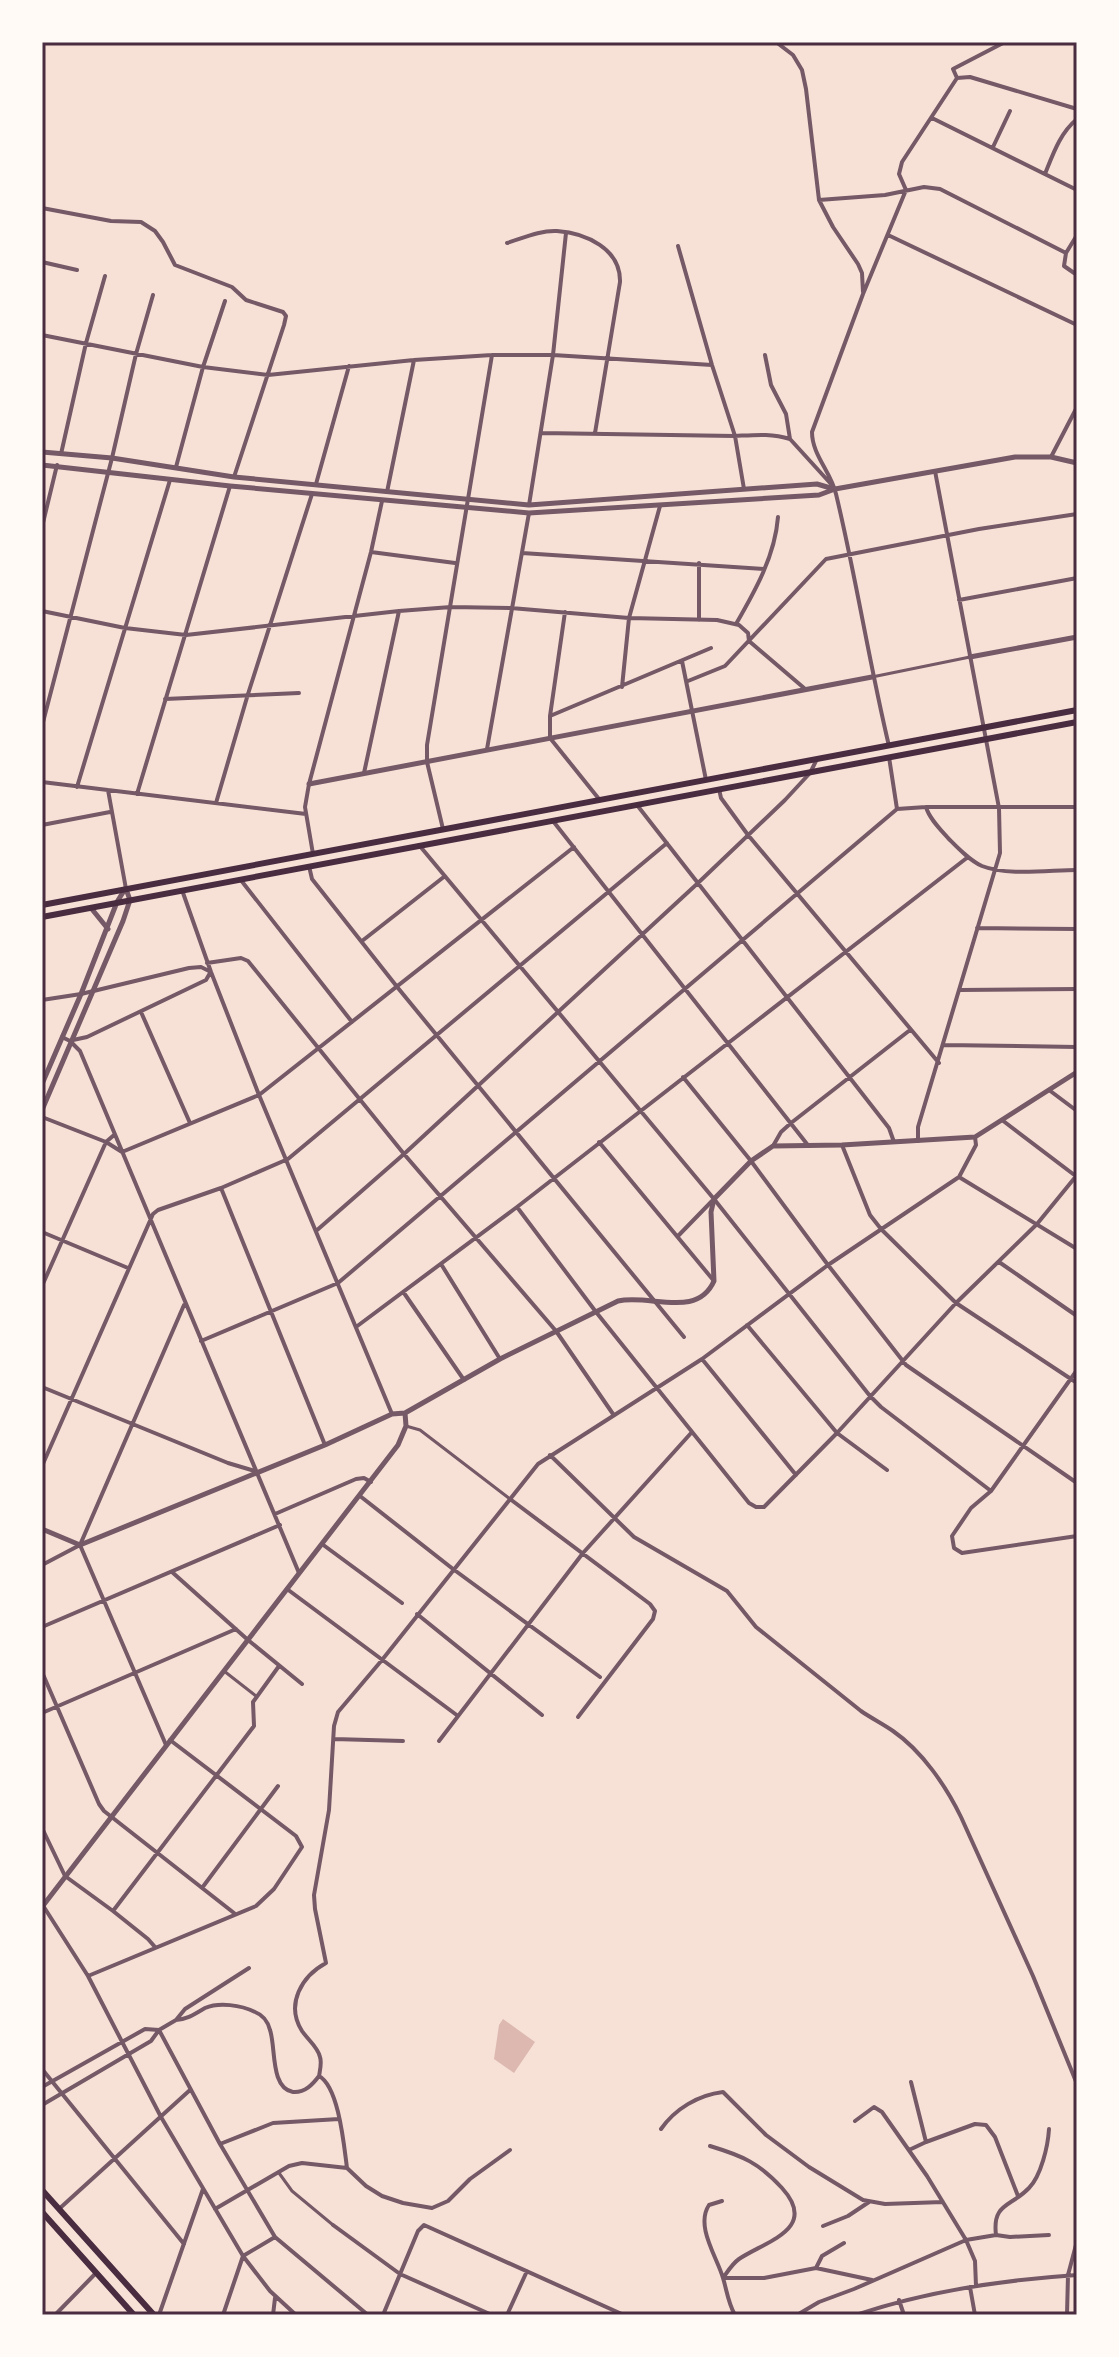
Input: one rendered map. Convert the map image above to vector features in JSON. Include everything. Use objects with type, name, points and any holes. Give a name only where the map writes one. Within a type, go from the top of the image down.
[{"type":"main road","points":[[42,905],[1077,710]]},
{"type":"main road","points":[[42,917],[1077,722]]},
{"type":"main road","points":[[42,2190],[157,2315]]},
{"type":"main road","points":[[44,2217],[134,2315]]},
{"type":"street","points":[[776,42],[793,55],[802,70],[819,200],[858,264],[862,273],[863,294]]},
{"type":"street","points":[[957,78],[952,71],[955,66],[1005,42]]},
{"type":"street","points":[[957,78],[970,77],[1077,109]]},
{"type":"street","points":[[889,746],[872,677],[835,489],[815,448],[812,432],[863,294],[906,190],[899,168],[957,78]]},
{"type":"street","points":[[993,147],[1010,111]]},
{"type":"street","points":[[932,118],[1077,190]]},
{"type":"street","points":[[1045,174],[1060,140],[1077,119]]},
{"type":"street","points":[[819,200],[885,195],[930,187],[940,189],[1066,253]]},
{"type":"street","points":[[42,208],[111,221],[141,222],[158,236],[175,265],[232,287],[246,300],[283,312],[286,316],[234,477]]},
{"type":"street","points":[[507,243],[548,232],[566,233],[596,242],[615,258],[620,282],[595,433]]},
{"type":"street","points":[[529,505],[553,355],[566,233]]},
{"type":"street","points":[[888,235],[1077,325]]},
{"type":"street","points":[[1077,235],[1066,253],[1064,266],[1077,275]]},
{"type":"street","points":[[678,246],[735,436],[744,489]]},
{"type":"street","points":[[42,262],[77,270]]},
{"type":"street","points":[[61,454],[105,276]]},
{"type":"street","points":[[42,726],[153,295]]},
{"type":"street","points":[[175,470],[225,301]]},
{"type":"street","points":[[42,335],[203,367],[268,375],[492,355],[553,355],[712,365]]},
{"type":"street","points":[[443,829],[427,762],[427,745],[492,355]]},
{"type":"street","points":[[765,355],[771,385],[786,414],[790,439]]},
{"type":"street","points":[[387,492],[414,360]]},
{"type":"street","points":[[316,484],[349,366]]},
{"type":"street","points":[[1051,457],[1077,407]]},
{"type":"street","points":[[541,433],[777,435],[790,439],[835,489]]},
{"type":"street","points":[[42,452],[112,458],[234,477],[387,492],[529,513],[807,496],[1015,457],[1051,457],[1077,463]]},
{"type":"street","points":[[42,465],[382,501],[529,505],[817,484],[835,489]]},
{"type":"street","points":[[42,527],[57,465]]},
{"type":"street","points":[[918,1141],[918,1127],[1000,853],[999,808],[935,471]]},
{"type":"street","points":[[77,787],[170,480]]},
{"type":"street","points":[[137,794],[230,486]]},
{"type":"street","points":[[216,803],[312,494]]},
{"type":"street","points":[[313,854],[306,814],[309,784],[382,501]]},
{"type":"street","points":[[622,687],[629,618],[660,506]]},
{"type":"street","points":[[487,749],[529,513]]},
{"type":"street","points":[[688,681],[725,666],[822,561],[1077,514]]},
{"type":"street","points":[[736,624],[760,581],[777,530],[778,517]]},
{"type":"street","points":[[371,552],[456,563]]},
{"type":"street","points":[[522,553],[764,569]]},
{"type":"street","points":[[699,563],[699,620]]},
{"type":"street","points":[[959,600],[1077,578]]},
{"type":"street","points":[[42,611],[125,628],[186,635],[451,607],[699,620],[736,624],[748,633],[749,641],[804,688]]},
{"type":"street","points":[[364,773],[399,611]]},
{"type":"street","points":[[565,612],[550,716],[550,738],[601,800]]},
{"type":"street","points":[[309,784],[1077,637]]},
{"type":"street","points":[[550,716],[711,648]]},
{"type":"street","points":[[682,661],[706,780]]},
{"type":"street","points":[[164,699],[299,693]]},
{"type":"street","points":[[889,757],[897,809]]},
{"type":"street","points":[[316,1231],[480,1085],[698,883],[785,800],[810,773],[817,759]]},
{"type":"street","points":[[42,782],[306,814]]},
{"type":"street","points":[[719,789],[721,798],[748,835],[939,1063]]},
{"type":"street","points":[[42,1110],[130,900],[108,790]]},
{"type":"street","points":[[637,805],[889,1128],[894,1142]]},
{"type":"street","points":[[926,807],[937,825],[980,865],[997,870],[1077,870]]},
{"type":"street","points":[[201,1341],[338,1283],[897,809],[1077,807]]},
{"type":"street","points":[[42,825],[111,812]]},
{"type":"street","points":[[553,821],[807,1144]]},
{"type":"street","points":[[42,1466],[150,1219],[158,1210],[221,1188],[288,1159],[667,843]]},
{"type":"street","points":[[419,845],[714,1199],[870,1396],[991,1491]]},
{"type":"street","points":[[122,1152],[259,1095],[574,847]]},
{"type":"street","points":[[356,1327],[517,1207],[968,857]]},
{"type":"street","points":[[309,866],[312,879],[398,988],[684,1337]]},
{"type":"street","points":[[361,941],[445,876]]},
{"type":"street","points":[[240,879],[353,1023]]},
{"type":"street","points":[[42,1084],[117,902],[126,889]]},
{"type":"street","points":[[182,890],[259,1095],[392,1414]]},
{"type":"street","points":[[91,908],[108,929]]},
{"type":"street","points":[[977,928],[1077,929]]},
{"type":"street","points":[[207,963],[245,958],[404,1154],[556,1331],[613,1414]]},
{"type":"street","points":[[42,1000],[81,994],[189,968],[201,967],[211,972]]},
{"type":"street","points":[[70,1041],[87,1037],[206,980],[211,972]]},
{"type":"street","points":[[960,990],[1077,989]]},
{"type":"street","points":[[81,994],[86,1007]]},
{"type":"street","points":[[141,1011],[190,1123]]},
{"type":"street","points":[[678,1236],[751,1161],[773,1146],[791,1123],[910,1030]]},
{"type":"street","points":[[62,1037],[80,1051],[299,1573]]},
{"type":"street","points":[[944,1045],[1077,1047]]},
{"type":"street","points":[[773,1146],[975,1137],[1077,1072]]},
{"type":"street","points":[[683,1077],[751,1161],[902,1361],[1077,1483]]},
{"type":"street","points":[[1049,1090],[1077,1111]]},
{"type":"street","points":[[42,1117],[106,1142],[122,1152]]},
{"type":"street","points":[[517,1207],[596,1312],[749,1503],[764,1507],[837,1433],[956,1303],[1037,1224],[1077,1176],[1002,1120]]},
{"type":"street","points":[[42,1286],[106,1142],[114,1135]]},
{"type":"street","points":[[42,2105],[129,2055],[176,2020],[191,2017],[213,2006],[249,2009],[261,2015],[272,2035],[277,2073],[284,2087],[302,2091],[310,2086],[319,2076],[320,2057],[302,2031],[295,2011],[301,1984],[326,1963],[314,1895],[329,1810],[338,1712],[538,1464],[702,1359],[828,1265],[959,1177],[976,1145],[975,1137]]},
{"type":"street","points":[[599,1142],[714,1281]]},
{"type":"street","points":[[842,1145],[870,1215],[881,1229],[956,1303],[1077,1383]]},
{"type":"street","points":[[959,1177],[1077,1249]]},
{"type":"street","points":[[221,1188],[325,1445]]},
{"type":"street","points":[[42,1565],[80,1545],[325,1445],[392,1414],[405,1413],[500,1359],[618,1301],[696,1301],[714,1281],[711,1212],[714,1199]]},
{"type":"street","points":[[42,1232],[128,1268]]},
{"type":"street","points":[[999,1262],[1077,1316]]},
{"type":"street","points":[[441,1264],[500,1359]]},
{"type":"street","points":[[404,1293],[464,1380]]},
{"type":"street","points":[[80,1545],[185,1303]]},
{"type":"street","points":[[747,1325],[837,1433],[887,1470]]},
{"type":"street","points":[[702,1359],[796,1475]]},
{"type":"street","points":[[1077,1370],[991,1491],[971,1508],[952,1536],[954,1548],[962,1553],[1077,1536]]},
{"type":"street","points":[[42,1387],[228,1463],[258,1472]]},
{"type":"street","points":[[296,2315],[275,2297],[243,2256],[161,2117],[88,1976],[43,1905],[371,1482],[398,1445],[406,1426],[405,1413]]},
{"type":"street","points":[[406,1426],[420,1430],[650,1604],[655,1611],[653,1619],[578,1717]]},
{"type":"street","points":[[439,1741],[583,1553],[692,1432]]},
{"type":"street","points":[[550,1455],[634,1537],[727,1591],[756,1627],[861,1711],[893,1731],[930,1768],[961,1817],[1033,1976],[1077,2084]]},
{"type":"street","points":[[275,1514],[356,1479],[364,1478],[371,1482]]},
{"type":"street","points":[[360,1496],[600,1677]]},
{"type":"street","points":[[42,1627],[280,1525]]},
{"type":"street","points":[[42,1529],[80,1545],[134,1674],[168,1743],[296,1836],[302,1847],[274,1889],[256,1906],[88,1976]]},
{"type":"street","points":[[322,1544],[402,1603]]},
{"type":"street","points":[[172,1572],[302,1684]]},
{"type":"street","points":[[287,1589],[459,1717]]},
{"type":"street","points":[[417,1614],[542,1715]]},
{"type":"street","points":[[42,1713],[236,1629]]},
{"type":"street","points":[[113,1911],[254,1726],[252,1707],[256,1696],[279,1666]]},
{"type":"street","points":[[224,1671],[256,1696]]},
{"type":"street","points":[[42,1672],[99,1804],[111,1817],[234,1914]]},
{"type":"street","points":[[334,1739],[403,1741]]},
{"type":"street","points":[[202,1888],[278,1786]]},
{"type":"street","points":[[42,1828],[65,1876],[155,1947]]},
{"type":"street","points":[[176,2020],[185,2009],[249,1968]]},
{"type":"street","points":[[42,2087],[145,2029],[159,2030]]},
{"type":"street","points":[[159,2030],[220,2144],[275,2237],[368,2315]]},
{"type":"street","points":[[42,2069],[184,2244]]},
{"type":"street","points":[[319,2076],[328,2083],[339,2119],[347,2168]]},
{"type":"street","points":[[911,2082],[926,2142]]},
{"type":"street","points":[[59,2209],[190,2090]]},
{"type":"street","points":[[661,2129],[673,2114],[689,2103],[723,2092],[766,2135],[809,2167],[869,2202],[943,2202]]},
{"type":"street","points":[[855,2121],[871,2108],[882,2112],[943,2202],[975,2261],[975,2315]]},
{"type":"street","points":[[220,2144],[273,2123],[339,2119]]},
{"type":"street","points":[[909,2150],[975,2124],[986,2125],[995,2137],[1018,2196]]},
{"type":"street","points":[[996,2235],[994,2222],[997,2214],[1033,2184],[1047,2151],[1049,2129]]},
{"type":"street","points":[[710,2146],[744,2156],[759,2165],[786,2192],[796,2214],[788,2229],[767,2245],[738,2260],[723,2278]]},
{"type":"street","points":[[215,2209],[296,2163],[347,2168],[382,2196],[432,2208],[448,2201],[470,2179],[510,2150]]},
{"type":"street","points":[[278,2172],[292,2191],[400,2274],[492,2315]]},
{"type":"street","points":[[157,2315],[203,2189]]},
{"type":"street","points":[[722,2201],[709,2205],[705,2216],[709,2241],[735,2315]]},
{"type":"street","points":[[823,2226],[848,2216],[869,2202]]},
{"type":"street","points":[[383,2315],[418,2231],[424,2225],[624,2315]]},
{"type":"street","points":[[797,2315],[819,2302],[966,2240],[996,2235],[1049,2235]]},
{"type":"street","points":[[223,2315],[243,2256],[275,2237]]},
{"type":"street","points":[[1067,2315],[1068,2275],[1077,2241]]},
{"type":"street","points":[[816,2268],[822,2256],[844,2243]]},
{"type":"street","points":[[723,2278],[764,2278],[816,2268],[875,2280]]},
{"type":"street","points":[[507,2315],[527,2271]]},
{"type":"street","points":[[55,2315],[96,2273]]},
{"type":"street","points":[[856,2315],[899,2300],[973,2286],[1077,2275]]},
{"type":"street","points":[[273,2315],[275,2297]]},
{"type":"street","points":[[899,2300],[904,2315]]},
{"type":"shaded area","points":[[503,2019],[535,2042],[514,2073],[494,2059],[499,2025]]}]
